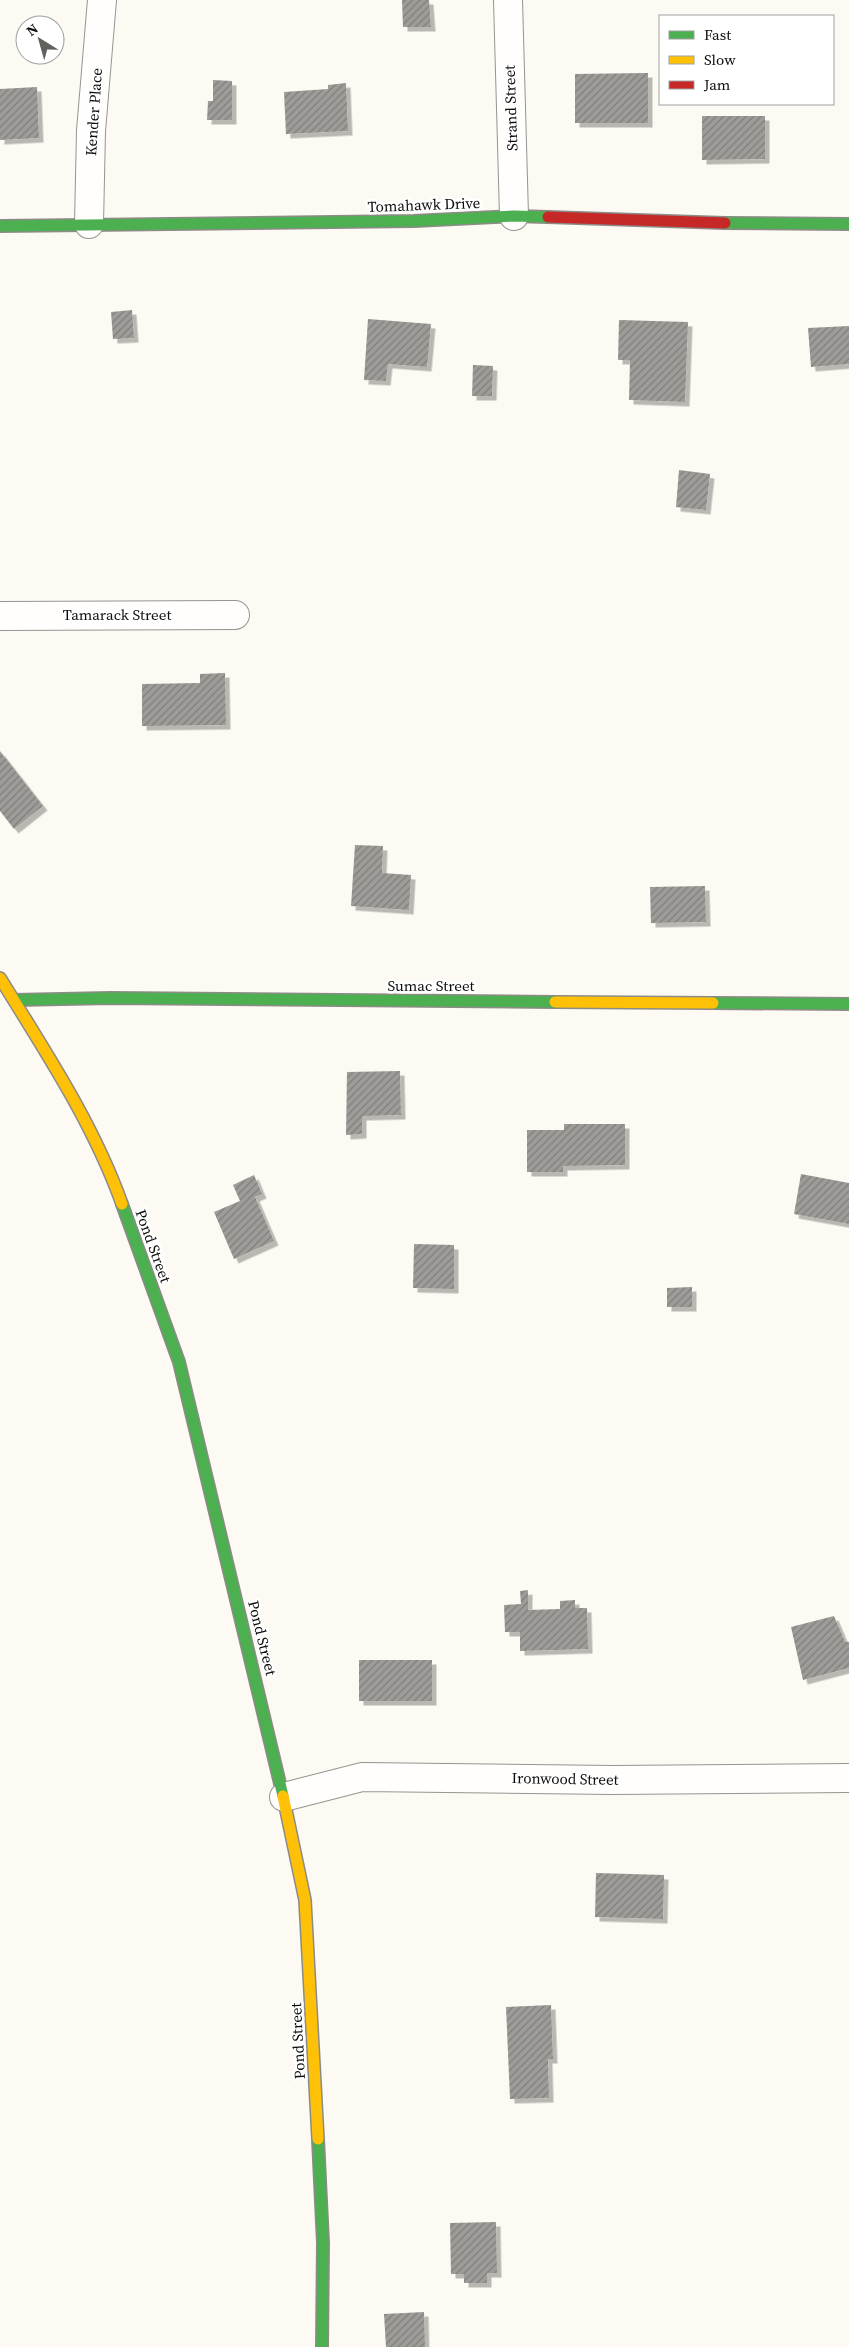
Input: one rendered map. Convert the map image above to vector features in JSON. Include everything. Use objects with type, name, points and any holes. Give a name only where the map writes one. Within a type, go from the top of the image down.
[{"type":"street","name":"Kender Place","points":[[89,224],[91,131],[102,0]]},
{"type":"street","name":"Strand Street","points":[[508,0],[514,216]]},
{"type":"street","name":"Tomahawk Drive","points":[[0,226],[414,221],[514,216],[678,223],[849,224]]},
{"type":"street","name":"Tamarack Street","points":[[0,616],[235,615]]},
{"type":"street","name":"Pond Street","points":[[0,978],[65,1084],[110,1170],[179,1362],[284,1797],[305,1900],[324,2242],[322,2347]]},
{"type":"street","name":"Sumac Street","points":[[14,1000],[111,998],[849,1004]]},
{"type":"street","name":"Ironwood Street","points":[[284,1797],[362,1777],[613,1780],[849,1778]]},
{"type":"building","points":[[402,0],[429,0],[431,27],[403,27]]},
{"type":"building","points":[[648,73],[648,123],[575,123],[575,74]]},
{"type":"building","points":[[213,80],[232,81],[232,120],[207,120],[208,101],[213,101]]},
{"type":"building","points":[[346,83],[348,131],[286,134],[284,92],[328,89],[328,85]]},
{"type":"building","points":[[37,87],[39,138],[0,140],[0,89]]},
{"type":"building","points":[[702,116],[765,116],[765,159],[702,160]]},
{"type":"building","points":[[132,310],[134,338],[113,339],[111,312]]},
{"type":"building","points":[[368,319],[431,324],[427,367],[388,364],[386,381],[364,380]]},
{"type":"building","points":[[619,320],[688,322],[685,402],[629,400],[630,360],[618,360]]},
{"type":"building","points":[[849,326],[849,364],[811,367],[808,328]]},
{"type":"building","points":[[473,365],[493,366],[492,396],[472,396]]},
{"type":"building","points":[[679,470],[710,474],[706,510],[676,507]]},
{"type":"building","points":[[225,673],[226,725],[142,726],[142,684],[200,683],[200,674]]},
{"type":"building","points":[[0,751],[43,806],[14,829],[0,811]]},
{"type":"building","points":[[355,845],[383,846],[382,873],[411,875],[409,910],[351,906]]},
{"type":"building","points":[[705,886],[706,922],[651,923],[650,887]]},
{"type":"building","points":[[400,1071],[401,1115],[362,1116],[362,1134],[346,1135],[347,1072]]},
{"type":"building","points":[[564,1124],[625,1124],[625,1165],[563,1166],[563,1172],[527,1172],[527,1130],[564,1130]]},
{"type":"building","points":[[801,1174],[849,1183],[849,1224],[794,1214]]},
{"type":"building","points":[[254,1175],[262,1194],[255,1197],[274,1241],[234,1259],[214,1212],[240,1201],[233,1185]]},
{"type":"building","points":[[414,1244],[454,1245],[454,1289],[413,1288]]},
{"type":"building","points":[[692,1287],[692,1307],[667,1307],[667,1288]]},
{"type":"building","points":[[528,1590],[528,1610],[560,1609],[560,1601],[575,1600],[575,1608],[587,1608],[588,1649],[520,1651],[520,1632],[505,1632],[504,1605],[521,1604],[520,1591]]},
{"type":"building","points":[[834,1616],[845,1642],[849,1642],[849,1668],[803,1680],[791,1627]]},
{"type":"building","points":[[359,1660],[432,1660],[432,1701],[359,1701]]},
{"type":"building","points":[[596,1873],[664,1875],[663,1919],[595,1917]]},
{"type":"building","points":[[551,2005],[553,2059],[548,2059],[549,2098],[510,2099],[506,2007]]},
{"type":"building","points":[[496,2222],[497,2273],[487,2273],[487,2283],[464,2283],[464,2274],[451,2274],[450,2223]]},
{"type":"building","points":[[424,2312],[425,2347],[386,2347],[384,2314]]},
{"type":"traffic: fast","points":[[0,226],[414,221],[514,216],[548,217]]},
{"type":"traffic: fast","points":[[725,223],[849,224]]},
{"type":"traffic: fast","points":[[14,1000],[111,998],[555,1002]]},
{"type":"traffic: fast","points":[[713,1003],[849,1004]]},
{"type":"traffic: fast","points":[[122,1204],[179,1362],[283,1796]]},
{"type":"traffic: fast","points":[[318,2139],[323,2243],[322,2347]]},
{"type":"traffic: slow","points":[[0,978],[83,1116],[122,1204]]},
{"type":"traffic: slow","points":[[555,1002],[713,1003]]},
{"type":"traffic: slow","points":[[283,1796],[305,1900],[318,2139]]},
{"type":"traffic: jam","points":[[548,217],[725,223]]}]
